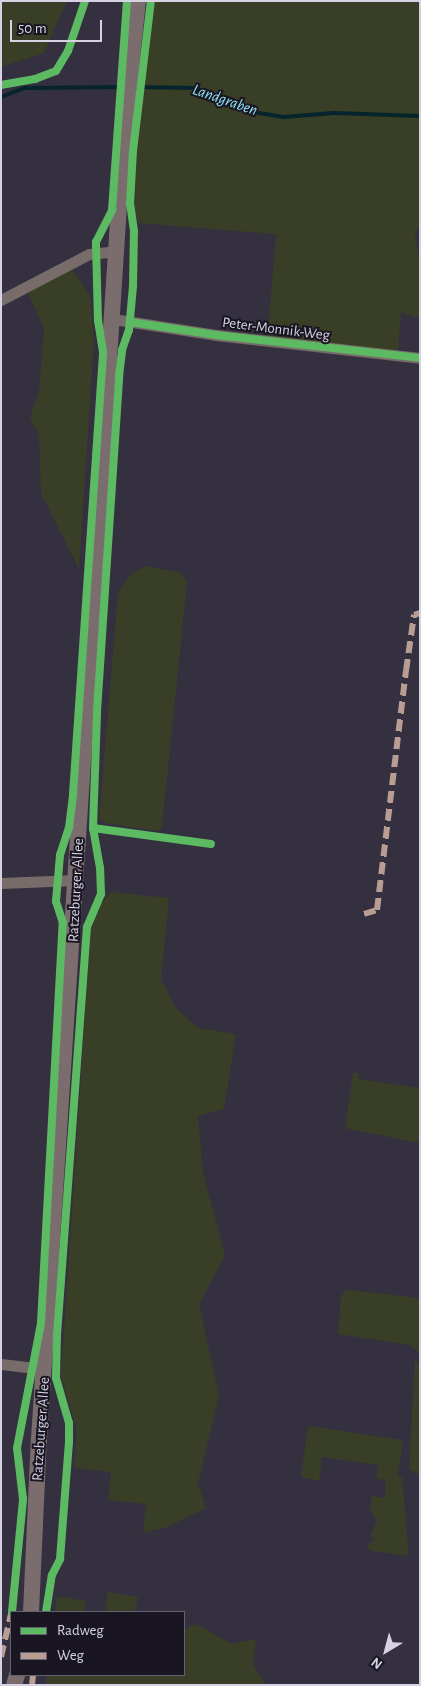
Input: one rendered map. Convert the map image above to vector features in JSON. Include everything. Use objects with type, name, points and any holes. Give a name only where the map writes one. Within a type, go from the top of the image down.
[{"type":"main road","name":"Ratzeburger Allee","points":[[32,1611],[44,1368],[127,105],[138,1]]},
{"type":"street","points":[[1,300],[89,254],[118,251]]},
{"type":"street","name":"Peter-Monnik-Weg","points":[[113,319],[216,336],[420,358]]},
{"type":"street","points":[[1,883],[76,880]]},
{"type":"street","points":[[1,1364],[44,1368]]},
{"type":"green space","points":[[1,1],[67,1],[44,53],[1,67]]},
{"type":"green space","points":[[153,1],[420,1],[420,225],[415,235],[420,260],[420,319],[401,312],[398,356],[267,342],[276,234],[138,223],[133,195],[139,103]]},
{"type":"green space","points":[[72,269],[90,296],[94,341],[79,569],[41,493],[39,436],[30,417],[39,392],[44,327],[28,293]]},
{"type":"green space","points":[[146,566],[181,573],[187,582],[162,827],[158,831],[105,823],[99,819],[118,592],[133,572]]},
{"type":"green space","points":[[111,892],[169,898],[161,979],[175,1007],[198,1028],[236,1034],[224,1109],[198,1116],[203,1172],[225,1256],[199,1304],[219,1396],[198,1483],[206,1508],[167,1527],[143,1533],[146,1504],[108,1500],[111,1472],[74,1468],[77,1430],[61,1376],[91,924],[97,909]]},
{"type":"green space","points":[[353,1073],[359,1073],[358,1079],[420,1088],[420,1143],[345,1128]]},
{"type":"green space","points":[[347,1290],[420,1298],[420,1354],[410,1345],[338,1334],[341,1296]]},
{"type":"green space","points":[[415,1359],[420,1364],[420,1475],[409,1469]]},
{"type":"green space","points":[[308,1426],[403,1440],[398,1475],[402,1478],[409,1556],[372,1551],[366,1546],[374,1540],[371,1535],[377,1520],[370,1510],[372,1496],[385,1498],[385,1481],[376,1478],[378,1465],[322,1457],[319,1481],[301,1477]]},
{"type":"green space","points":[[108,1592],[138,1597],[135,1611],[105,1611]]},
{"type":"green space","points":[[57,1596],[86,1601],[84,1611],[55,1611]]},
{"type":"green space","points":[[196,1624],[232,1644],[256,1639],[253,1663],[265,1685],[46,1685],[47,1676],[185,1676],[185,1629]]},
{"type":"waterway","name":"Landgraben","points":[[1,97],[25,88],[126,87]]},
{"type":"waterway","name":"Landgraben","points":[[133,87],[196,88],[252,112],[284,117],[334,113],[420,116]]},
{"type":"marked path","points":[[364,914],[377,910],[414,615],[420,613]]},
{"type":"marked path","points":[[1,1657],[10,1618]]},
{"type":"marked path","points":[[32,1685],[33,1676]]},
{"type":"cycle path","points":[[1,85],[35,79],[56,71],[68,51],[85,1]]},
{"type":"cycle path","points":[[12,1611],[23,1499],[17,1448],[41,1323],[63,923],[56,901],[60,855],[69,828],[73,794],[103,352],[98,321],[96,242],[112,210],[127,1]]},
{"type":"cycle path","points":[[46,1611],[52,1575],[60,1559],[69,1442],[69,1423],[56,1378],[57,1335],[87,927],[101,894],[100,868],[93,828],[97,711],[119,376],[122,350],[129,330],[133,286],[134,231],[130,204],[133,151],[151,1]]},
{"type":"cycle path","points":[[130,322],[216,335],[420,358]]},
{"type":"cycle path","points":[[93,828],[211,844]]}]
